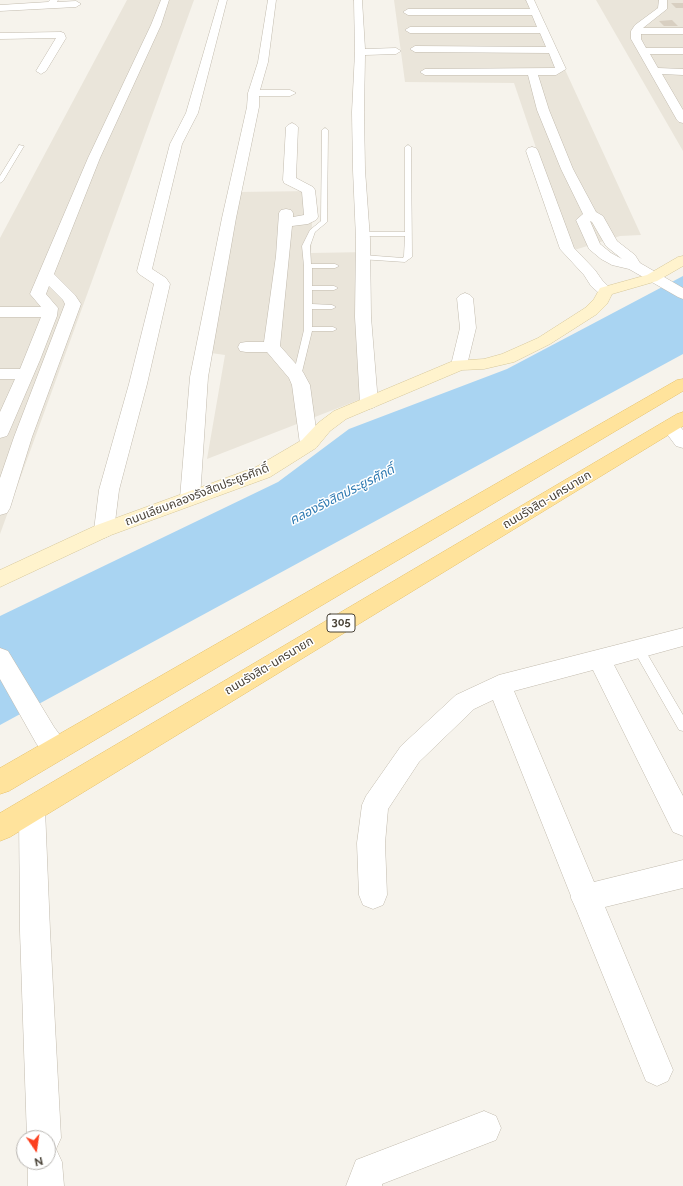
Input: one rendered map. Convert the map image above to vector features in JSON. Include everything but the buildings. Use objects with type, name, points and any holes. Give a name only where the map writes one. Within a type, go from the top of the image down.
[{"type":"main road","points":[[0,782],[51,743],[683,384]]},
{"type":"main road","name":"ถนนรังสิต-นครนายก","points":[[0,828],[679,429]]},
{"type":"street","points":[[0,432],[26,374],[49,312],[50,308],[38,294],[94,158],[156,25],[165,0]]},
{"type":"street","points":[[104,530],[109,490],[138,384],[162,284],[161,281],[144,271],[176,144],[192,113],[223,0]]},
{"type":"street","points":[[190,498],[199,377],[229,218],[253,107],[254,93],[263,62],[272,0]]},
{"type":"street","points":[[358,0],[360,52],[358,170],[363,234],[363,317],[369,403]]},
{"type":"street","points":[[425,72],[556,72],[561,69],[551,50],[530,0]]},
{"type":"street","points":[[663,0],[662,9],[638,27],[636,31],[636,39],[666,94],[683,119]]},
{"type":"street","points":[[0,8],[52,2],[76,4]]},
{"type":"street","points":[[408,12],[535,12]]},
{"type":"street","points":[[653,16],[668,17]]},
{"type":"street","points":[[410,30],[543,30]]},
{"type":"street","points":[[636,31],[683,31]]},
{"type":"street","points":[[0,36],[61,35],[61,38],[41,71]]},
{"type":"street","points":[[415,49],[551,50]]},
{"type":"street","points":[[360,52],[396,51]]},
{"type":"street","points":[[643,51],[683,51]]},
{"type":"street","points":[[654,71],[683,72]]},
{"type":"street","points":[[532,72],[543,110],[566,169],[590,214],[584,220],[585,227],[594,246],[617,262],[634,266],[656,280],[683,294]]},
{"type":"street","points":[[254,93],[290,93]]},
{"type":"street","points":[[666,94],[683,94]]},
{"type":"street","points":[[292,127],[289,180],[308,190],[311,217],[303,221],[286,218],[272,347],[297,376],[301,385],[308,444]]},
{"type":"street","points":[[532,151],[567,249],[590,273],[596,283],[605,291],[656,280],[683,260]]},
{"type":"street","points":[[0,508],[23,437],[73,304],[70,298],[46,274]]},
{"type":"street","name":"ถนนเลียบคลองรังสิตประยูรศักดิ์","points":[[0,578],[104,530],[263,472],[308,444],[324,426],[340,414],[459,365],[484,364],[508,358],[544,341],[591,312],[601,301],[605,291]]},
{"type":"street","points":[[459,365],[468,328],[465,298]]},
{"type":"street","points":[[0,312],[49,312]]},
{"type":"street","points":[[246,347],[272,347]]},
{"type":"street","points":[[0,374],[26,374]]},
{"type":"street","points":[[0,436],[23,437]]},
{"type":"street","points":[[373,895],[371,843],[375,805],[410,754],[465,702],[499,685],[683,637]]},
{"type":"street","points":[[0,658],[51,743]]},
{"type":"street","points":[[599,659],[683,823]]},
{"type":"street","points":[[499,685],[585,898],[657,1070]]},
{"type":"street","points":[[32,809],[35,931],[44,1130]]},
{"type":"street","points":[[585,898],[683,874]]},
{"type":"street","points":[[364,1186],[368,1172],[484,1128]]},
{"type":"street","points":[[45,1170],[46,1186]]},
{"type":"lane","points":[[297,376],[308,329],[308,266],[306,246],[312,231],[324,222],[325,130]]},
{"type":"lane","points":[[0,181],[21,146]]},
{"type":"lane","points":[[363,257],[405,260],[408,258],[408,147]]},
{"type":"lane","points":[[363,234],[409,234]]},
{"type":"lane","points":[[308,266],[335,266]]},
{"type":"lane","points":[[308,288],[334,288]]},
{"type":"lane","points":[[308,306],[332,307]]},
{"type":"lane","points":[[308,329],[333,329]]},
{"type":"lane","points":[[638,648],[683,726]]},
{"type":"shaded area","points":[[127,0],[194,0],[0,534],[0,238]]},
{"type":"shaded area","points":[[394,0],[533,0],[641,235],[620,236],[571,251],[514,83],[405,82]]},
{"type":"shaded area","points":[[596,0],[683,0],[683,151]]},
{"type":"shaded area","points":[[313,191],[311,253],[369,252],[374,394],[207,459],[225,355],[211,353],[237,192]]},
{"type":"water","name":"คลองรังสิตประยูรศักดิ์","points":[[683,276],[683,354],[0,725],[0,616],[278,482],[349,429],[507,369]]}]
